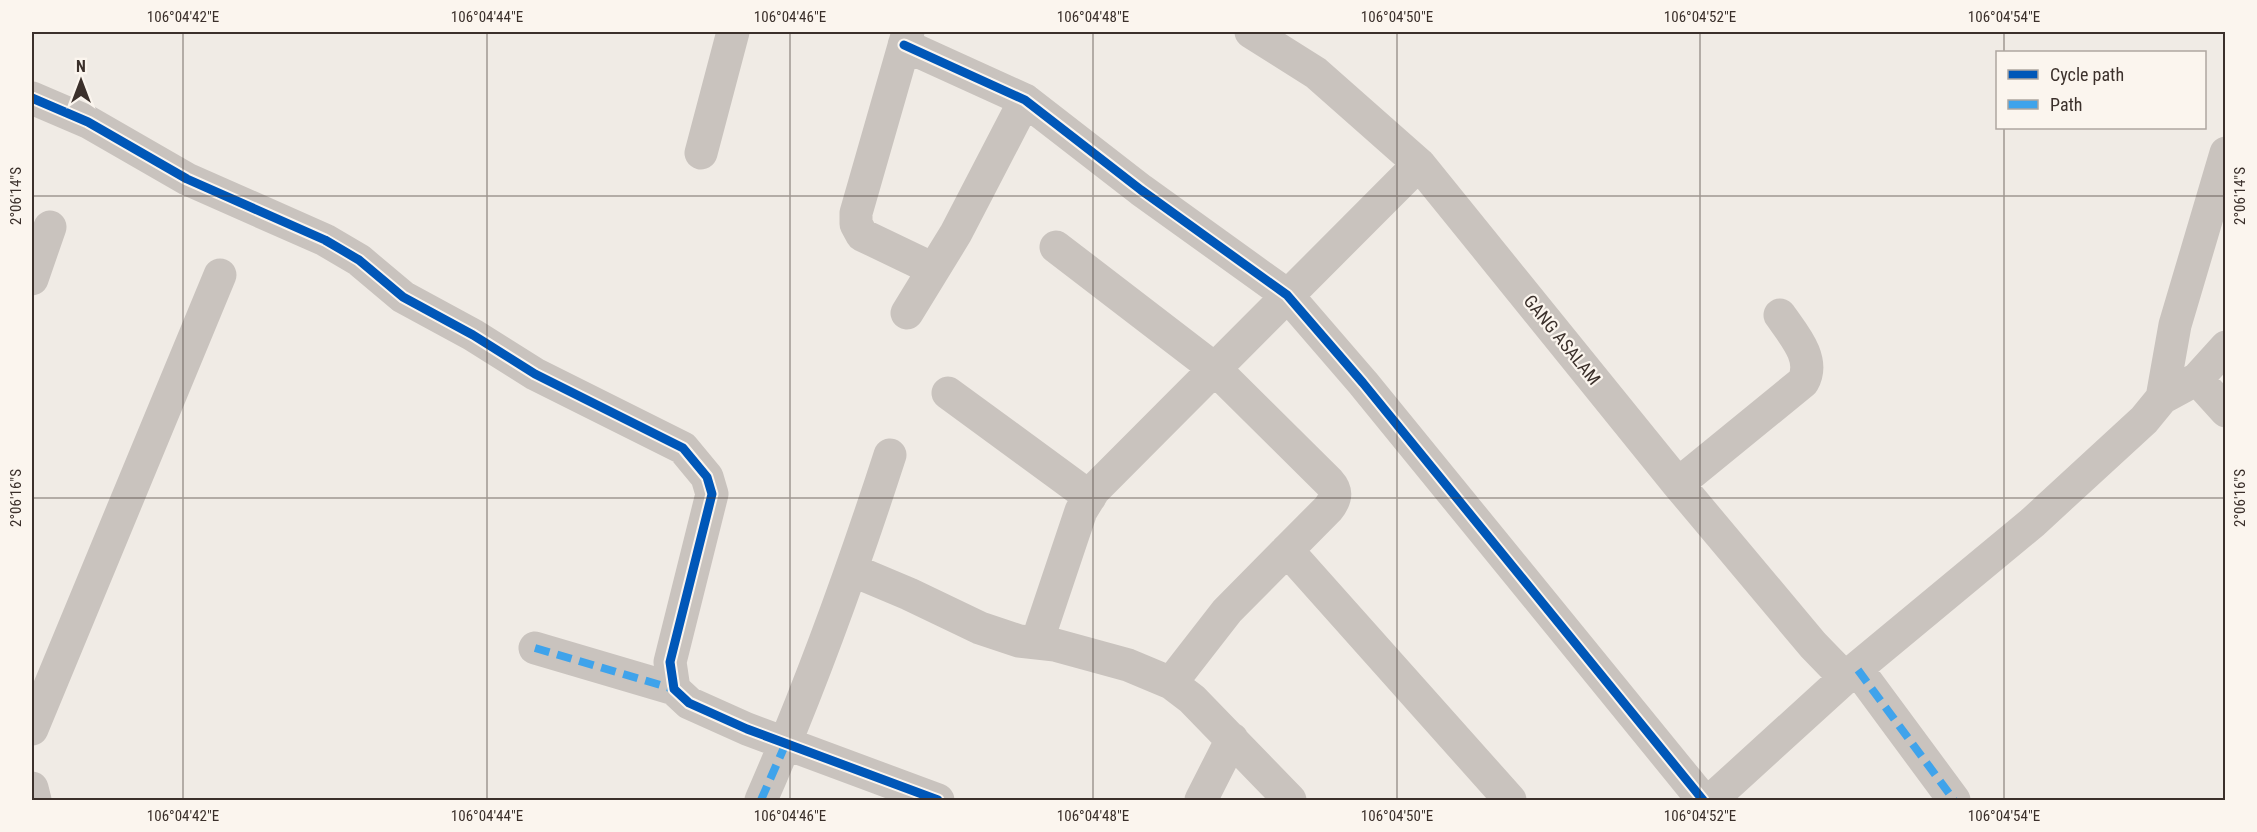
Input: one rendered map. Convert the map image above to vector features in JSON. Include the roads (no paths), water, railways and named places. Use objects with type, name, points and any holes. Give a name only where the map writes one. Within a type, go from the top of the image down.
[{"type":"street","points":[[701,153],[733,32]]},
{"type":"street","name":"GANG ASALAM","points":[[1251,32],[1316,73],[1419,164],[1678,484],[1813,645],[1852,674],[1954,801]]},
{"type":"street","points":[[933,270],[862,235],[856,224],[856,213],[906,38],[1025,100],[1141,190],[1287,295],[1363,383],[1703,801]]},
{"type":"street","points":[[32,98],[88,122],[187,179],[325,240],[359,260],[403,297],[473,335],[535,374],[683,448],[707,477],[712,494],[670,662],[675,688]]},
{"type":"street","points":[[907,314],[956,232],[1025,100]]},
{"type":"street","points":[[2162,398],[2175,325],[2226,153]]},
{"type":"street","points":[[1036,642],[1081,511],[1090,497],[1109,474],[1419,164]]},
{"type":"street","points":[[32,279],[50,227]]},
{"type":"street","points":[[1056,247],[1215,369],[1334,488],[1335,498],[1328,509],[1227,611],[1171,682]]},
{"type":"street","points":[[32,729],[220,275]]},
{"type":"street","points":[[1678,484],[1803,382],[1808,369],[1807,360],[1780,315]]},
{"type":"street","points":[[1711,801],[1852,674],[2032,523],[2144,420],[2162,398],[2197,379],[2226,347]]},
{"type":"street","points":[[2197,379],[2226,411]]},
{"type":"street","points":[[948,393],[1090,497]]},
{"type":"street","points":[[761,801],[786,743],[852,570],[890,455]]},
{"type":"street","points":[[1287,550],[1510,801]]},
{"type":"street","points":[[852,570],[980,628],[1018,641],[1055,645],[1128,665],[1171,682],[1232,739],[1290,801]]},
{"type":"street","points":[[535,648],[675,688],[689,703],[938,801]]},
{"type":"street","points":[[1201,801],[1232,739]]},
{"type":"street","points":[[32,788],[35,801]]}]
